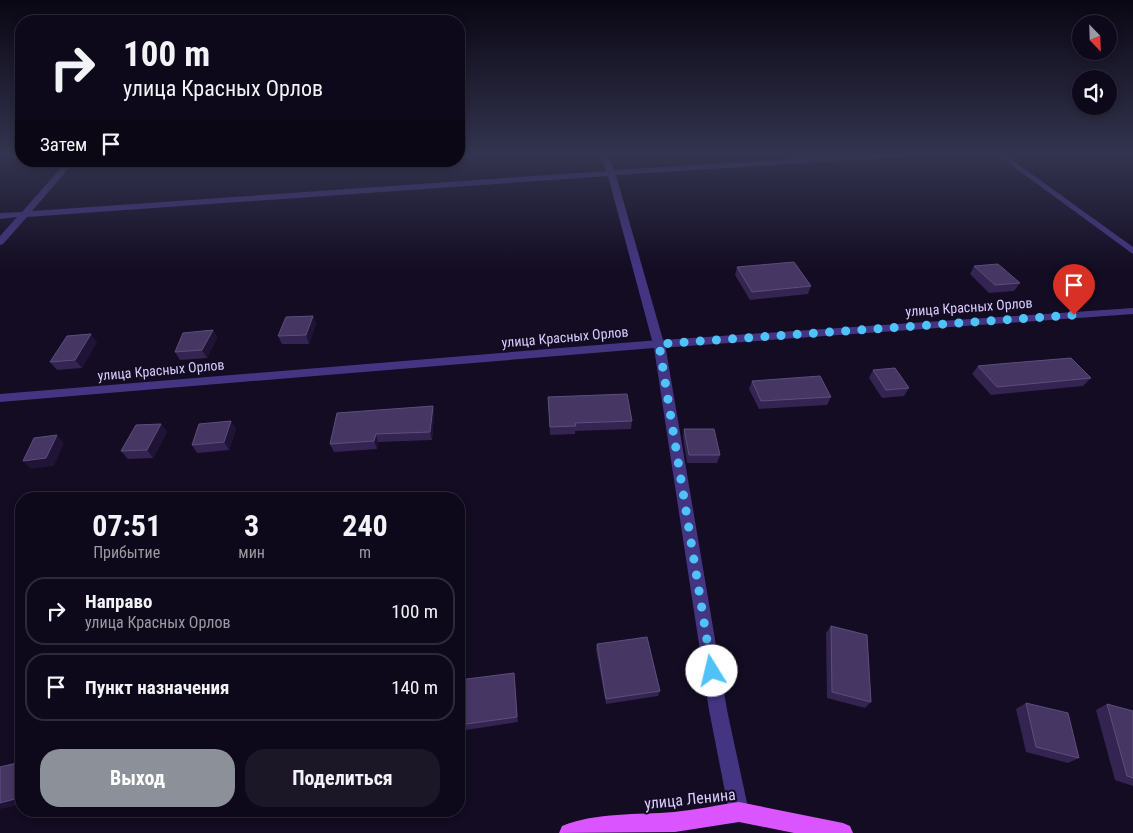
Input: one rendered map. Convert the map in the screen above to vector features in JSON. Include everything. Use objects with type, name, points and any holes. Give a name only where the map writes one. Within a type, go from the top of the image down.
[{"type":"main road","name":"улица Ленина","points":[[569,833],[604,826],[674,822],[739,812],[843,833]]},
{"type":"street","points":[[0,242],[43,193]]},
{"type":"street","points":[[0,216],[326,193]]},
{"type":"street","points":[[617,193],[659,344],[718,710],[739,812]]},
{"type":"street","name":"улица Красных Орлов","points":[[0,398],[659,344],[1133,311]]},
{"type":"lane","points":[[1053,193],[1133,251]]},
{"type":"building","points":[[794,262],[811,286],[752,292],[737,267]]},
{"type":"building","points":[[998,264],[1020,283],[995,285],[974,266]]},
{"type":"building","points":[[313,316],[306,335],[278,336],[286,317]]},
{"type":"building","points":[[213,330],[202,350],[175,352],[183,333]]},
{"type":"building","points":[[91,334],[75,360],[50,362],[67,336]]},
{"type":"building","points":[[1071,358],[1091,378],[997,387],[978,366],[999,364]]},
{"type":"building","points":[[895,368],[909,388],[886,390],[873,370]]},
{"type":"building","points":[[820,376],[831,397],[761,401],[752,381]]},
{"type":"building","points":[[627,394],[632,421],[575,423],[576,426],[550,427],[548,397]]},
{"type":"building","points":[[433,406],[430,432],[376,434],[374,441],[330,444],[337,413]]},
{"type":"building","points":[[231,421],[224,442],[192,445],[199,424]]},
{"type":"building","points":[[161,424],[147,450],[121,451],[136,425]]},
{"type":"building","points":[[684,429],[714,429],[720,455],[689,455]]},
{"type":"building","points":[[57,435],[46,458],[23,461],[34,438]]},
{"type":"building","points":[[831,626],[867,635],[871,702],[832,692]]},
{"type":"building","points":[[647,637],[660,691],[606,699],[597,644]]},
{"type":"building","points":[[514,673],[517,717],[465,724],[465,679]]},
{"type":"building","points":[[1026,703],[1068,713],[1079,758],[1036,747]]},
{"type":"building","points":[[1107,704],[1133,711],[1133,778],[1127,776]]},
{"type":"building","points":[[15,763],[15,799],[0,803],[0,767]]},
{"type":"route","points":[[712,671],[659,344],[1074,315]]}]
